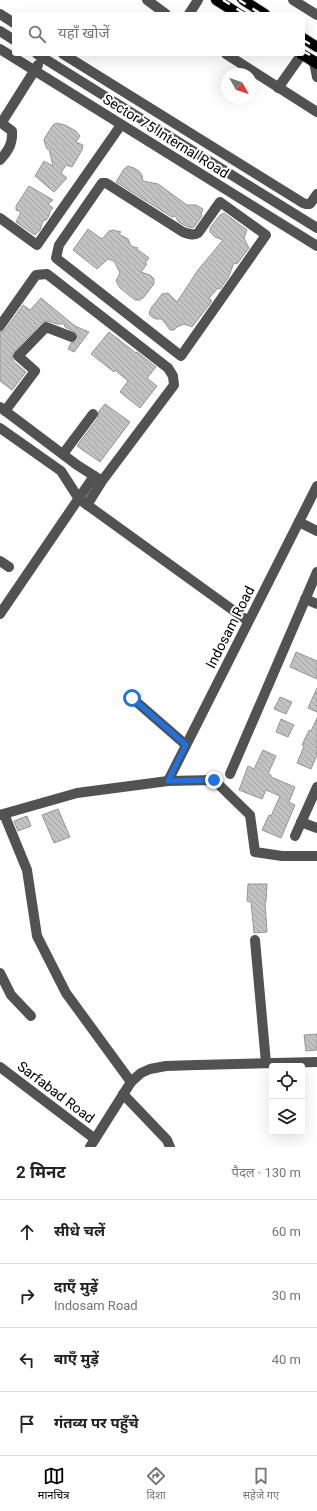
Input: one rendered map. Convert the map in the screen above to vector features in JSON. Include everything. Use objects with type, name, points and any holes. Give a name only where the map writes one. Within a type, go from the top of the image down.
[{"type":"main road","points":[[216,0],[235,12]]},
{"type":"main road","points":[[243,0],[262,12]]},
{"type":"main road","points":[[305,39],[317,47]]},
{"type":"main road","points":[[305,56],[316,63]]},
{"type":"street","points":[[147,0],[163,12]]},
{"type":"street","points":[[189,12],[198,0]]},
{"type":"street","points":[[293,0],[317,15]]},
{"type":"street","points":[[0,14],[12,22]]},
{"type":"street","points":[[0,31],[12,39]]},
{"type":"street","name":"Sector 75 Internal Road","points":[[0,48],[12,56]]},
{"type":"street","name":"Sector 75 Internal Road","points":[[13,56],[317,246]]},
{"type":"street","points":[[0,160],[9,149],[12,138],[12,131],[1,122],[35,70],[40,56]]},
{"type":"street","name":"Sector 75 Internal Road","points":[[40,56],[317,228]]},
{"type":"street","points":[[66,56],[303,203],[310,204],[317,194]]},
{"type":"street","points":[[229,56],[317,112]]},
{"type":"street","points":[[278,88],[301,56]]},
{"type":"street","points":[[316,63],[317,76]]},
{"type":"street","points":[[0,218],[37,245],[121,125]]},
{"type":"street","points":[[220,202],[266,235],[181,356],[56,258],[59,245],[102,183],[190,235],[198,233],[227,190]]},
{"type":"street","points":[[0,326],[36,275],[46,274],[168,368],[173,376],[174,385],[98,478],[83,502],[0,614]]},
{"type":"street","points":[[72,337],[46,327],[18,356],[35,371],[2,409],[98,478]]},
{"type":"street","points":[[63,454],[93,414]]},
{"type":"street","points":[[0,428],[60,471],[83,502],[248,621]]},
{"type":"street","name":"Indosam Road","points":[[168,781],[317,486]]},
{"type":"street","points":[[298,522],[317,531]]},
{"type":"street","points":[[0,560],[9,567]]},
{"type":"street","points":[[230,774],[317,572]]},
{"type":"street","points":[[305,599],[317,604]]},
{"type":"street","points":[[132,698],[186,745]]},
{"type":"street","points":[[131,1082],[66,993],[37,936],[27,870],[2,814],[78,793],[168,781],[214,780],[250,815],[255,852],[282,856],[317,856]]},
{"type":"street","points":[[295,836],[317,787]]},
{"type":"street","points":[[301,822],[317,828]]},
{"type":"street","points":[[255,940],[266,1062]]},
{"type":"street","points":[[0,973],[11,994],[31,1016]]},
{"type":"street","points":[[93,1143],[131,1082],[141,1073],[150,1069],[166,1066],[266,1062],[317,1062]]},
{"type":"street","name":"Sarfabad Road","points":[[0,1067],[93,1143]]},
{"type":"street","points":[[124,1094],[167,1140],[170,1147]]},
{"type":"building","points":[[56,123],[65,125],[76,131],[80,136],[76,142],[83,145],[82,150],[72,167],[66,165],[61,173],[67,178],[54,192],[35,176],[44,161],[53,166],[49,149],[47,149],[44,139]]},
{"type":"building","points":[[128,166],[139,171],[142,175],[143,181],[158,184],[187,205],[196,205],[203,209],[201,214],[202,216],[194,227],[191,228],[179,222],[175,216],[172,217],[116,182],[124,169]]},
{"type":"building","points":[[29,186],[53,200],[48,204],[53,208],[50,211],[49,216],[43,221],[40,230],[35,235],[16,222],[21,212],[16,210],[16,206]]},
{"type":"building","points":[[224,213],[247,230],[244,238],[249,248],[237,264],[234,263],[228,278],[220,289],[218,288],[209,298],[212,301],[192,327],[184,324],[174,330],[170,330],[162,319],[156,319],[149,314],[151,308],[162,294],[168,293],[177,302],[198,270],[223,240],[215,237],[210,232],[210,228],[220,215]]},
{"type":"building","points":[[88,229],[102,239],[109,231],[113,230],[121,232],[119,234],[128,239],[131,246],[138,248],[137,249],[149,258],[145,263],[147,264],[141,272],[150,275],[154,279],[154,284],[144,297],[140,300],[135,300],[120,288],[116,281],[120,273],[114,261],[108,259],[97,269],[73,250]]},
{"type":"building","points":[[41,298],[75,326],[89,332],[74,352],[68,349],[71,343],[78,340],[77,333],[65,327],[64,324],[57,324],[48,321],[42,322],[12,354],[13,361],[26,372],[12,390],[0,381],[0,332],[5,330],[23,305],[30,310]]},
{"type":"building","points":[[109,332],[156,367],[147,378],[157,386],[140,408],[120,392],[128,381],[115,370],[114,372],[91,354]]},
{"type":"building","points":[[105,404],[130,422],[100,462],[77,446],[98,418],[99,411]]},
{"type":"building","points":[[296,652],[317,661],[317,679],[290,667]]},
{"type":"building","points":[[317,688],[317,712],[308,708]]},
{"type":"building","points":[[280,697],[292,702],[286,714],[274,709]]},
{"type":"building","points":[[317,718],[317,755],[311,769],[297,763],[304,746],[302,745]]},
{"type":"building","points":[[281,719],[294,725],[288,737],[276,732]]},
{"type":"building","points":[[263,750],[276,756],[268,774],[271,775],[271,777],[295,787],[289,802],[295,805],[281,838],[262,830],[269,815],[271,816],[280,796],[266,790],[262,799],[239,790],[248,766],[254,769]]},
{"type":"building","points":[[58,809],[70,837],[54,843],[42,815]]},
{"type":"building","points":[[27,816],[31,826],[18,831],[14,821]]},
{"type":"building","points":[[248,884],[267,884],[265,902],[267,932],[254,933],[251,902],[247,901]]},
{"type":"building","points":[[317,1034],[317,1050],[306,1051],[304,1035]]},
{"type":"railway","points":[[223,0],[242,12]]},
{"type":"railway","points":[[239,0],[258,12]]},
{"type":"railway","points":[[305,41],[317,48]]},
{"type":"railway","points":[[305,52],[317,59]]},
{"type":"route","points":[[132,698],[186,745],[168,781],[214,780]]}]
